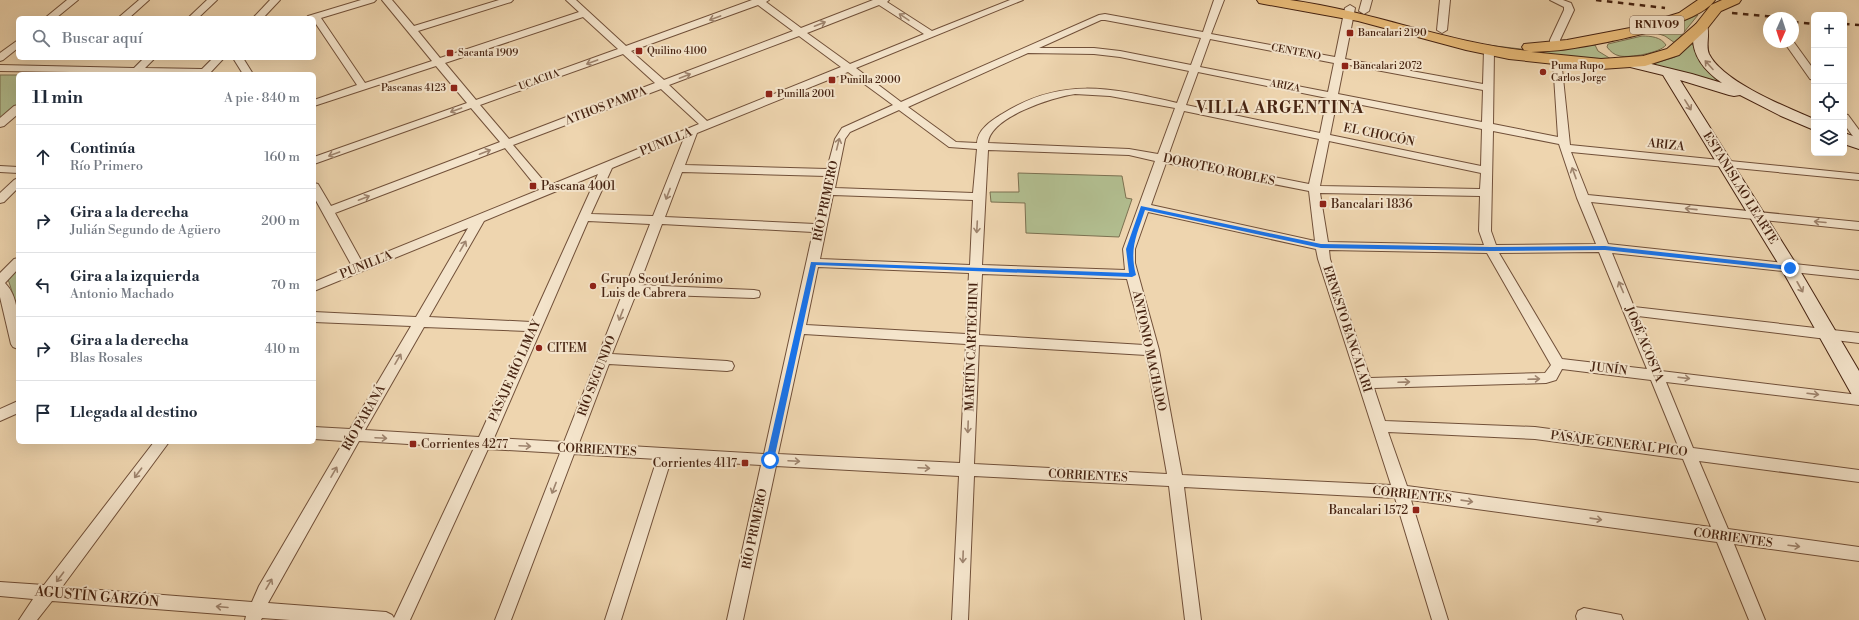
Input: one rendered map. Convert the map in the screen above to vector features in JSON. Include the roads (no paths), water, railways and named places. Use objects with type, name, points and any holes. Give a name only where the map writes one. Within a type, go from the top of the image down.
[{"type":"main road","name":"RN1V09","points":[[1264,0],[1358,8],[1489,50],[1557,54],[1600,39],[1633,32],[1684,16],[1708,0]]},
{"type":"main road","name":"RN1V09","points":[[1303,0],[1358,8],[1498,45],[1528,47],[1601,64],[1631,63],[1658,58],[1673,52],[1701,27],[1716,8],[1734,0]]},
{"type":"main road","points":[[1701,27],[1701,53],[1710,67],[1733,84],[1777,108],[1811,124]]},
{"type":"main road","points":[[1633,32],[1651,34],[1664,38],[1671,44],[1673,52]]},
{"type":"main road","points":[[1600,39],[1601,48],[1614,57],[1708,84],[1777,108]]},
{"type":"main road","name":"ESTANISLAO LEARTE","points":[[1668,72],[1756,216],[1790,268],[1859,389]]},
{"type":"main road","points":[[1847,139],[1859,144]]},
{"type":"street","points":[[53,16],[73,0]]},
{"type":"street","points":[[125,16],[144,0]]},
{"type":"street","points":[[195,16],[212,0]]},
{"type":"street","points":[[260,16],[275,0]]},
{"type":"street","points":[[316,16],[372,0]]},
{"type":"street","points":[[387,0],[546,191]]},
{"type":"street","points":[[412,30],[508,0]]},
{"type":"street","points":[[571,0],[706,125]]},
{"type":"street","points":[[881,0],[931,35]]},
{"type":"street","name":"ATHOS PAMPA","points":[[327,212],[881,0]]},
{"type":"street","name":"ANTONIO MACHADO","points":[[1193,620],[1176,481],[1152,350],[1132,275],[1129,249],[1219,0]]},
{"type":"street","points":[[1442,30],[1445,0]]},
{"type":"street","points":[[1555,0],[1568,5],[1569,10],[1554,40],[1557,54]]},
{"type":"street","points":[[760,1],[900,106]]},
{"type":"street","name":"UCACHA","points":[[316,160],[760,1]]},
{"type":"street","name":"PUNILLA","points":[[316,286],[608,165],[931,35],[1010,1]]},
{"type":"street","name":"ERNESTO BANCALARI","points":[[1358,8],[1340,60],[1314,189],[1321,246],[1401,492],[1440,620]]},
{"type":"street","points":[[316,102],[585,13]]},
{"type":"street","name":"CENTENO","points":[[1105,17],[1488,88]]},
{"type":"street","name":"RÍO PRIMERO","points":[[735,620],[840,138],[846,130],[1105,17]]},
{"type":"street","points":[[316,20],[363,87]]},
{"type":"street","points":[[0,58],[16,46]]},
{"type":"street","points":[[1792,48],[1811,73]]},
{"type":"street","points":[[1365,383],[1546,378],[1551,376],[1558,365],[1491,249],[1484,231],[1489,50]]},
{"type":"street","name":"ARIZA","points":[[1027,51],[1108,52],[1487,127],[1565,145],[1859,178]]},
{"type":"street","name":"JOSÉ ACOSTA","points":[[1557,54],[1565,145],[1583,198],[1658,375],[1757,620]]},
{"type":"street","points":[[60,72],[74,60]]},
{"type":"street","points":[[0,68],[60,72],[135,72],[148,60]]},
{"type":"street","points":[[205,72],[216,60]]},
{"type":"street","points":[[239,60],[247,72]]},
{"type":"street","name":"EL CHOCÓN","points":[[1055,94],[1074,91],[1093,91],[1325,136],[1486,171]]},
{"type":"street","name":"MARTÍN CARTECHINI","points":[[960,620],[971,339],[983,136],[985,131],[994,123],[1039,100],[1055,94]]},
{"type":"street","name":"DOROTEO ROBLES","points":[[900,106],[953,145],[1121,152],[1161,158],[1314,189],[1485,193]]},
{"type":"street","points":[[0,124],[16,110]]},
{"type":"street","points":[[1846,120],[1859,137]]},
{"type":"street","name":"RÍO SEGUNDO","points":[[503,620],[692,131]]},
{"type":"street","name":"PASAJE RÍO LIMAY","points":[[401,620],[484,443],[608,165]]},
{"type":"street","points":[[678,168],[832,173]]},
{"type":"street","points":[[0,169],[16,170]]},
{"type":"street","points":[[0,199],[16,184]]},
{"type":"street","points":[[316,191],[359,268]]},
{"type":"street","points":[[828,191],[979,197]]},
{"type":"street","points":[[1583,198],[1859,226]]},
{"type":"street","points":[[1143,207],[1321,246],[1491,249],[1605,248],[1859,275]]},
{"type":"street","points":[[584,218],[821,228]]},
{"type":"street","name":"RÍO PARANÁ","points":[[255,615],[265,591],[479,219]]},
{"type":"street","points":[[813,263],[1132,275]]},
{"type":"street","points":[[0,280],[16,264]]},
{"type":"street","points":[[0,286],[5,290],[16,333]]},
{"type":"street","points":[[631,289],[754,294]]},
{"type":"street","points":[[1631,311],[1859,338]]},
{"type":"street","points":[[316,317],[535,327]]},
{"type":"street","points":[[799,329],[1152,350]]},
{"type":"street","points":[[604,359],[727,366]]},
{"type":"street","name":"JUNÍN","points":[[1558,365],[1574,364],[1859,400]]},
{"type":"street","points":[[0,415],[16,408]]},
{"type":"street","name":"PASAJE GENERAL PICO","points":[[1379,426],[1534,433],[1859,476]]},
{"type":"street","name":"CORRIENTES","points":[[316,433],[770,460],[1401,492],[1724,537],[1859,554]]},
{"type":"street","points":[[27,620],[160,444]]},
{"type":"street","points":[[613,620],[666,454]]},
{"type":"street","name":"AGUSTÍN GARZÓN","points":[[0,589],[255,615],[386,620]]},
{"type":"street","points":[[1584,616],[1615,620]]},
{"type":"railway","points":[[1596,0],[1665,8]]},
{"type":"railway","points":[[1732,13],[1763,16]]},
{"type":"railway","points":[[1799,23],[1811,24]]},
{"type":"railway","points":[[1847,24],[1859,25]]},
{"type":"place","name":"Bancalari 2190","points":[[1350,33]]},
{"type":"place","name":"Quilino 4100","points":[[639,51]]},
{"type":"place","name":"Sacanta 1909","points":[[450,53]]},
{"type":"place","name":"Bancalari 2072","points":[[1345,66]]},
{"type":"place","name":"Puma Rupo Carlos Jorge","points":[[1543,72]]},
{"type":"place","name":"Punilla 2000","points":[[832,80]]},
{"type":"place","name":"Pascanas 4123","points":[[454,88]]},
{"type":"place","name":"Punilla 2001","points":[[769,94]]},
{"type":"place","name":"Pascana 4001","points":[[533,186]]},
{"type":"place","name":"Bancalari 1836","points":[[1323,204]]},
{"type":"place","name":"Grupo Scout Jerónimo Luis de Cabrera","points":[[593,286]]},
{"type":"place","name":"CITEM","points":[[539,348]]},
{"type":"place","name":"Corrientes 4277","points":[[413,444]]},
{"type":"place","name":"Corrientes 4117","points":[[745,463]]},
{"type":"place","name":"Bancalari 1572","points":[[1416,510]]},
{"type":"district","name":"VILLA ARGENTINA","points":[[1280,108]]}]
